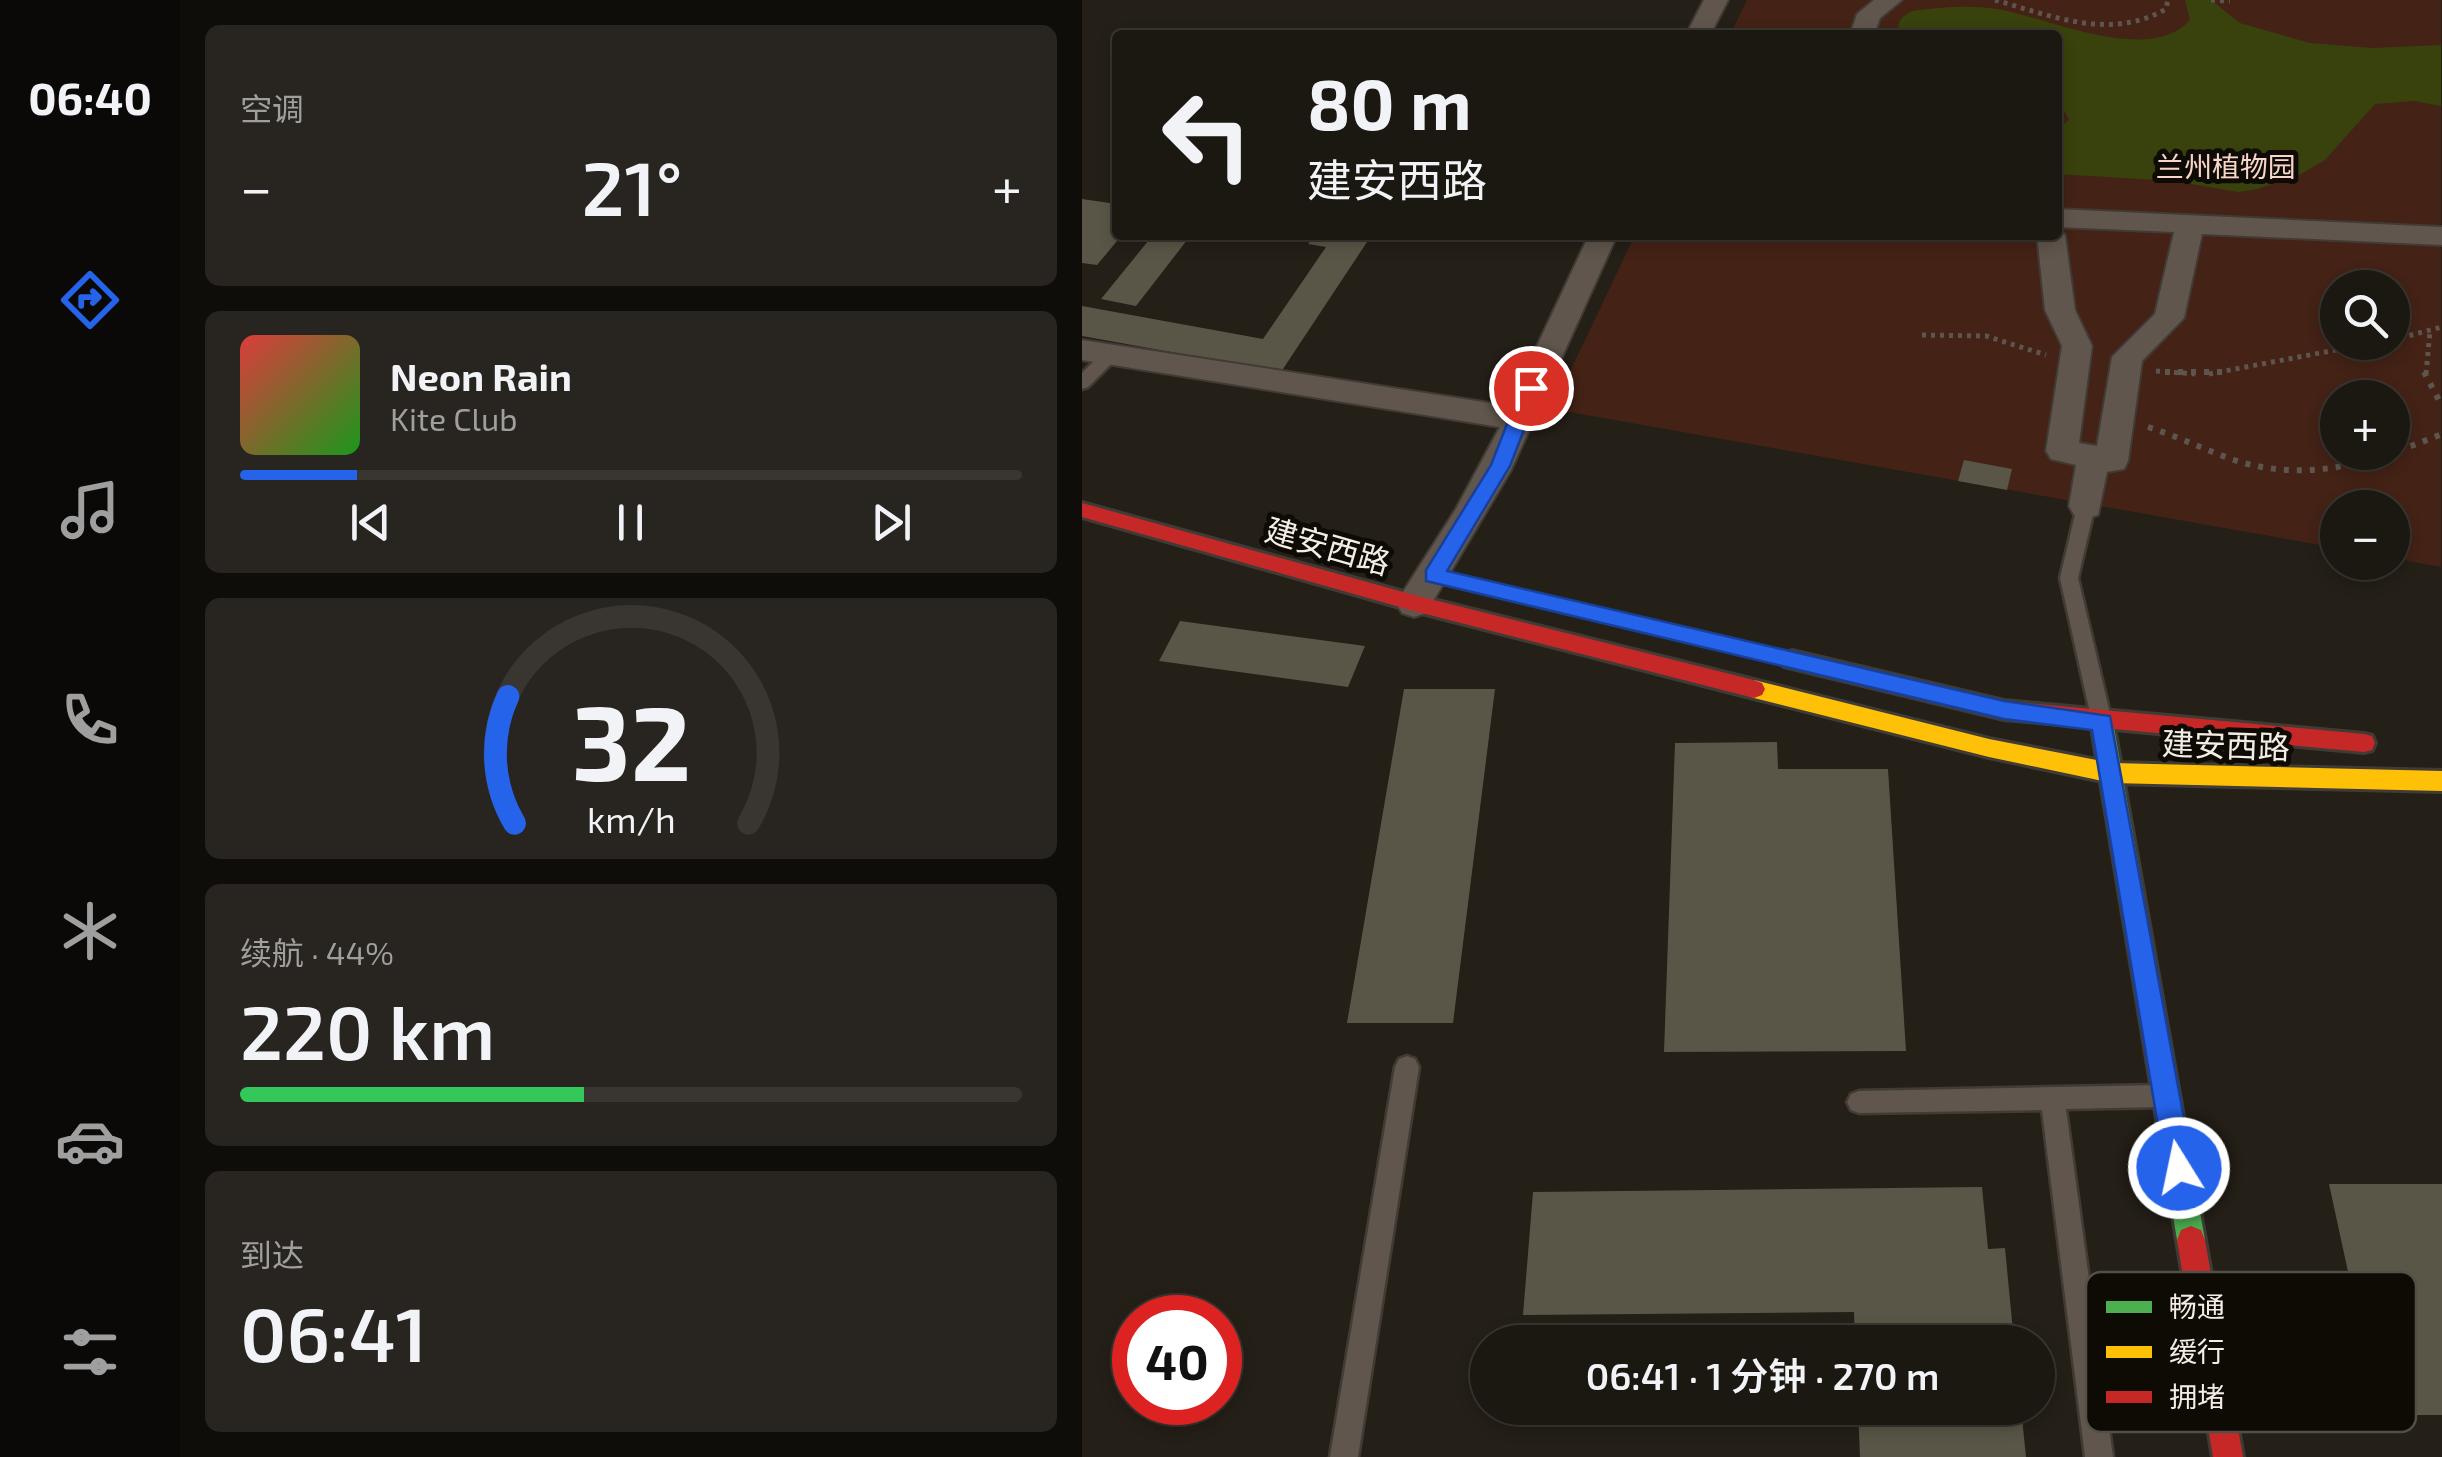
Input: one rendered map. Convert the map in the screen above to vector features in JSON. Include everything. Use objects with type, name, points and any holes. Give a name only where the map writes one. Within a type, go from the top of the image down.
[{"type":"main road","name":"建安西路","points":[[1082,510],[1429,582],[1989,748],[2112,773],[2442,781]]},
{"type":"main road","name":"建安西路","points":[[1776,656],[2004,710],[2326,743],[2384,744]]},
{"type":"main road","points":[[2102,722],[2197,1272]]},
{"type":"main road","points":[[2224,1432],[2228,1457]]},
{"type":"street","points":[[1701,30],[1716,0]]},
{"type":"street","points":[[1864,30],[1869,14],[1890,0]]},
{"type":"street","points":[[2062,218],[2442,236]]},
{"type":"street","points":[[2052,240],[2064,318],[2077,346],[2062,451],[2112,461],[2115,417],[2127,357],[2170,318],[2190,224]]},
{"type":"street","points":[[1429,582],[1500,466],[1516,418],[1601,240]]},
{"type":"street","points":[[2064,318],[2088,332],[2117,336],[2156,331]]},
{"type":"street","points":[[1096,352],[1516,418]]},
{"type":"street","points":[[2086,506],[2094,458]]},
{"type":"lane","points":[[1082,383],[1096,352]]},
{"type":"lane","points":[[2086,506],[2068,578],[2102,722]]},
{"type":"lane","points":[[1344,1457],[1407,1067]]},
{"type":"lane","points":[[1860,1102],[2167,1095]]},
{"type":"lane","points":[[2053,1100],[2086,1356]]},
{"type":"lane","points":[[2096,1432],[2099,1457]]},
{"type":"path","points":[[1995,0],[2114,28],[2149,22],[2166,10],[2168,0]]},
{"type":"path","points":[[2211,0],[2230,1]]},
{"type":"path","points":[[2410,336],[2442,327]]},
{"type":"path","points":[[1922,335],[1955,330],[2027,346],[2047,356],[2070,382]]},
{"type":"path","points":[[2430,331],[2424,372],[2442,406]]},
{"type":"path","points":[[2125,369],[2205,375],[2320,353]]},
{"type":"path","points":[[2115,417],[2179,435],[2239,462],[2287,473],[2334,473],[2442,434]]},
{"type":"green space","name":"兰州植物园","points":[[1747,0],[2441,0],[2441,567],[2410,561],[2410,490],[2320,490],[2320,545],[1552,409],[1633,240],[2062,240],[2062,30],[1732,30]]},
{"type":"shaded area","points":[[2185,0],[2211,0],[2240,23],[2310,43],[2372,48],[2441,45],[2441,106],[2414,101],[2375,104],[2325,160],[2299,175],[2257,189],[2238,192],[2174,181],[2062,174],[2062,126],[2069,120],[2062,107],[2062,30],[1898,30],[1901,20],[1912,11],[1965,7],[1997,9],[2124,39],[2150,39],[2172,33],[2190,20]]},
{"type":"building","points":[[1082,199],[1112,203],[1112,240],[1118,240],[1097,265],[1082,263]]},
{"type":"building","points":[[1149,240],[1187,240],[1136,306],[1101,299]]},
{"type":"building","points":[[1311,240],[1368,240],[1281,372],[1082,336],[1082,306],[1263,339],[1326,247],[1308,244]]},
{"type":"building","points":[[1964,460],[2012,469],[2007,490],[1958,481]]},
{"type":"building","points":[[1180,621],[1365,646],[1348,687],[1159,661]]},
{"type":"building","points":[[1404,689],[1495,689],[1453,1023],[1347,1023]]},
{"type":"building","points":[[1777,742],[1778,769],[1888,769],[1906,1051],[1664,1052],[1675,743]]},
{"type":"building","points":[[2329,1184],[2442,1184],[2442,1415],[2416,1415],[2416,1272],[2348,1272]]},
{"type":"building","points":[[1982,1187],[1988,1249],[2005,1248],[2012,1325],[1854,1325],[1854,1312],[1523,1315],[1533,1192]]},
{"type":"building","points":[[1859,1425],[2023,1425],[2026,1457],[1860,1457]]},
{"type":"traffic: fast","points":[[2102,722],[2191,1240]]},
{"type":"traffic: slow","points":[[1754,689],[1989,748],[2112,773],[2442,781]]},
{"type":"traffic: jam","points":[[1082,510],[1414,603],[1754,689]]},
{"type":"traffic: jam","points":[[1792,660],[2004,710],[2364,743]]},
{"type":"traffic: jam","points":[[2191,1240],[2196,1272]]},
{"type":"traffic: jam","points":[[2224,1432],[2228,1457]]},
{"type":"route","points":[[1531,388],[1500,466],[1434,576],[2004,710],[2102,722],[2179,1168]]}]
